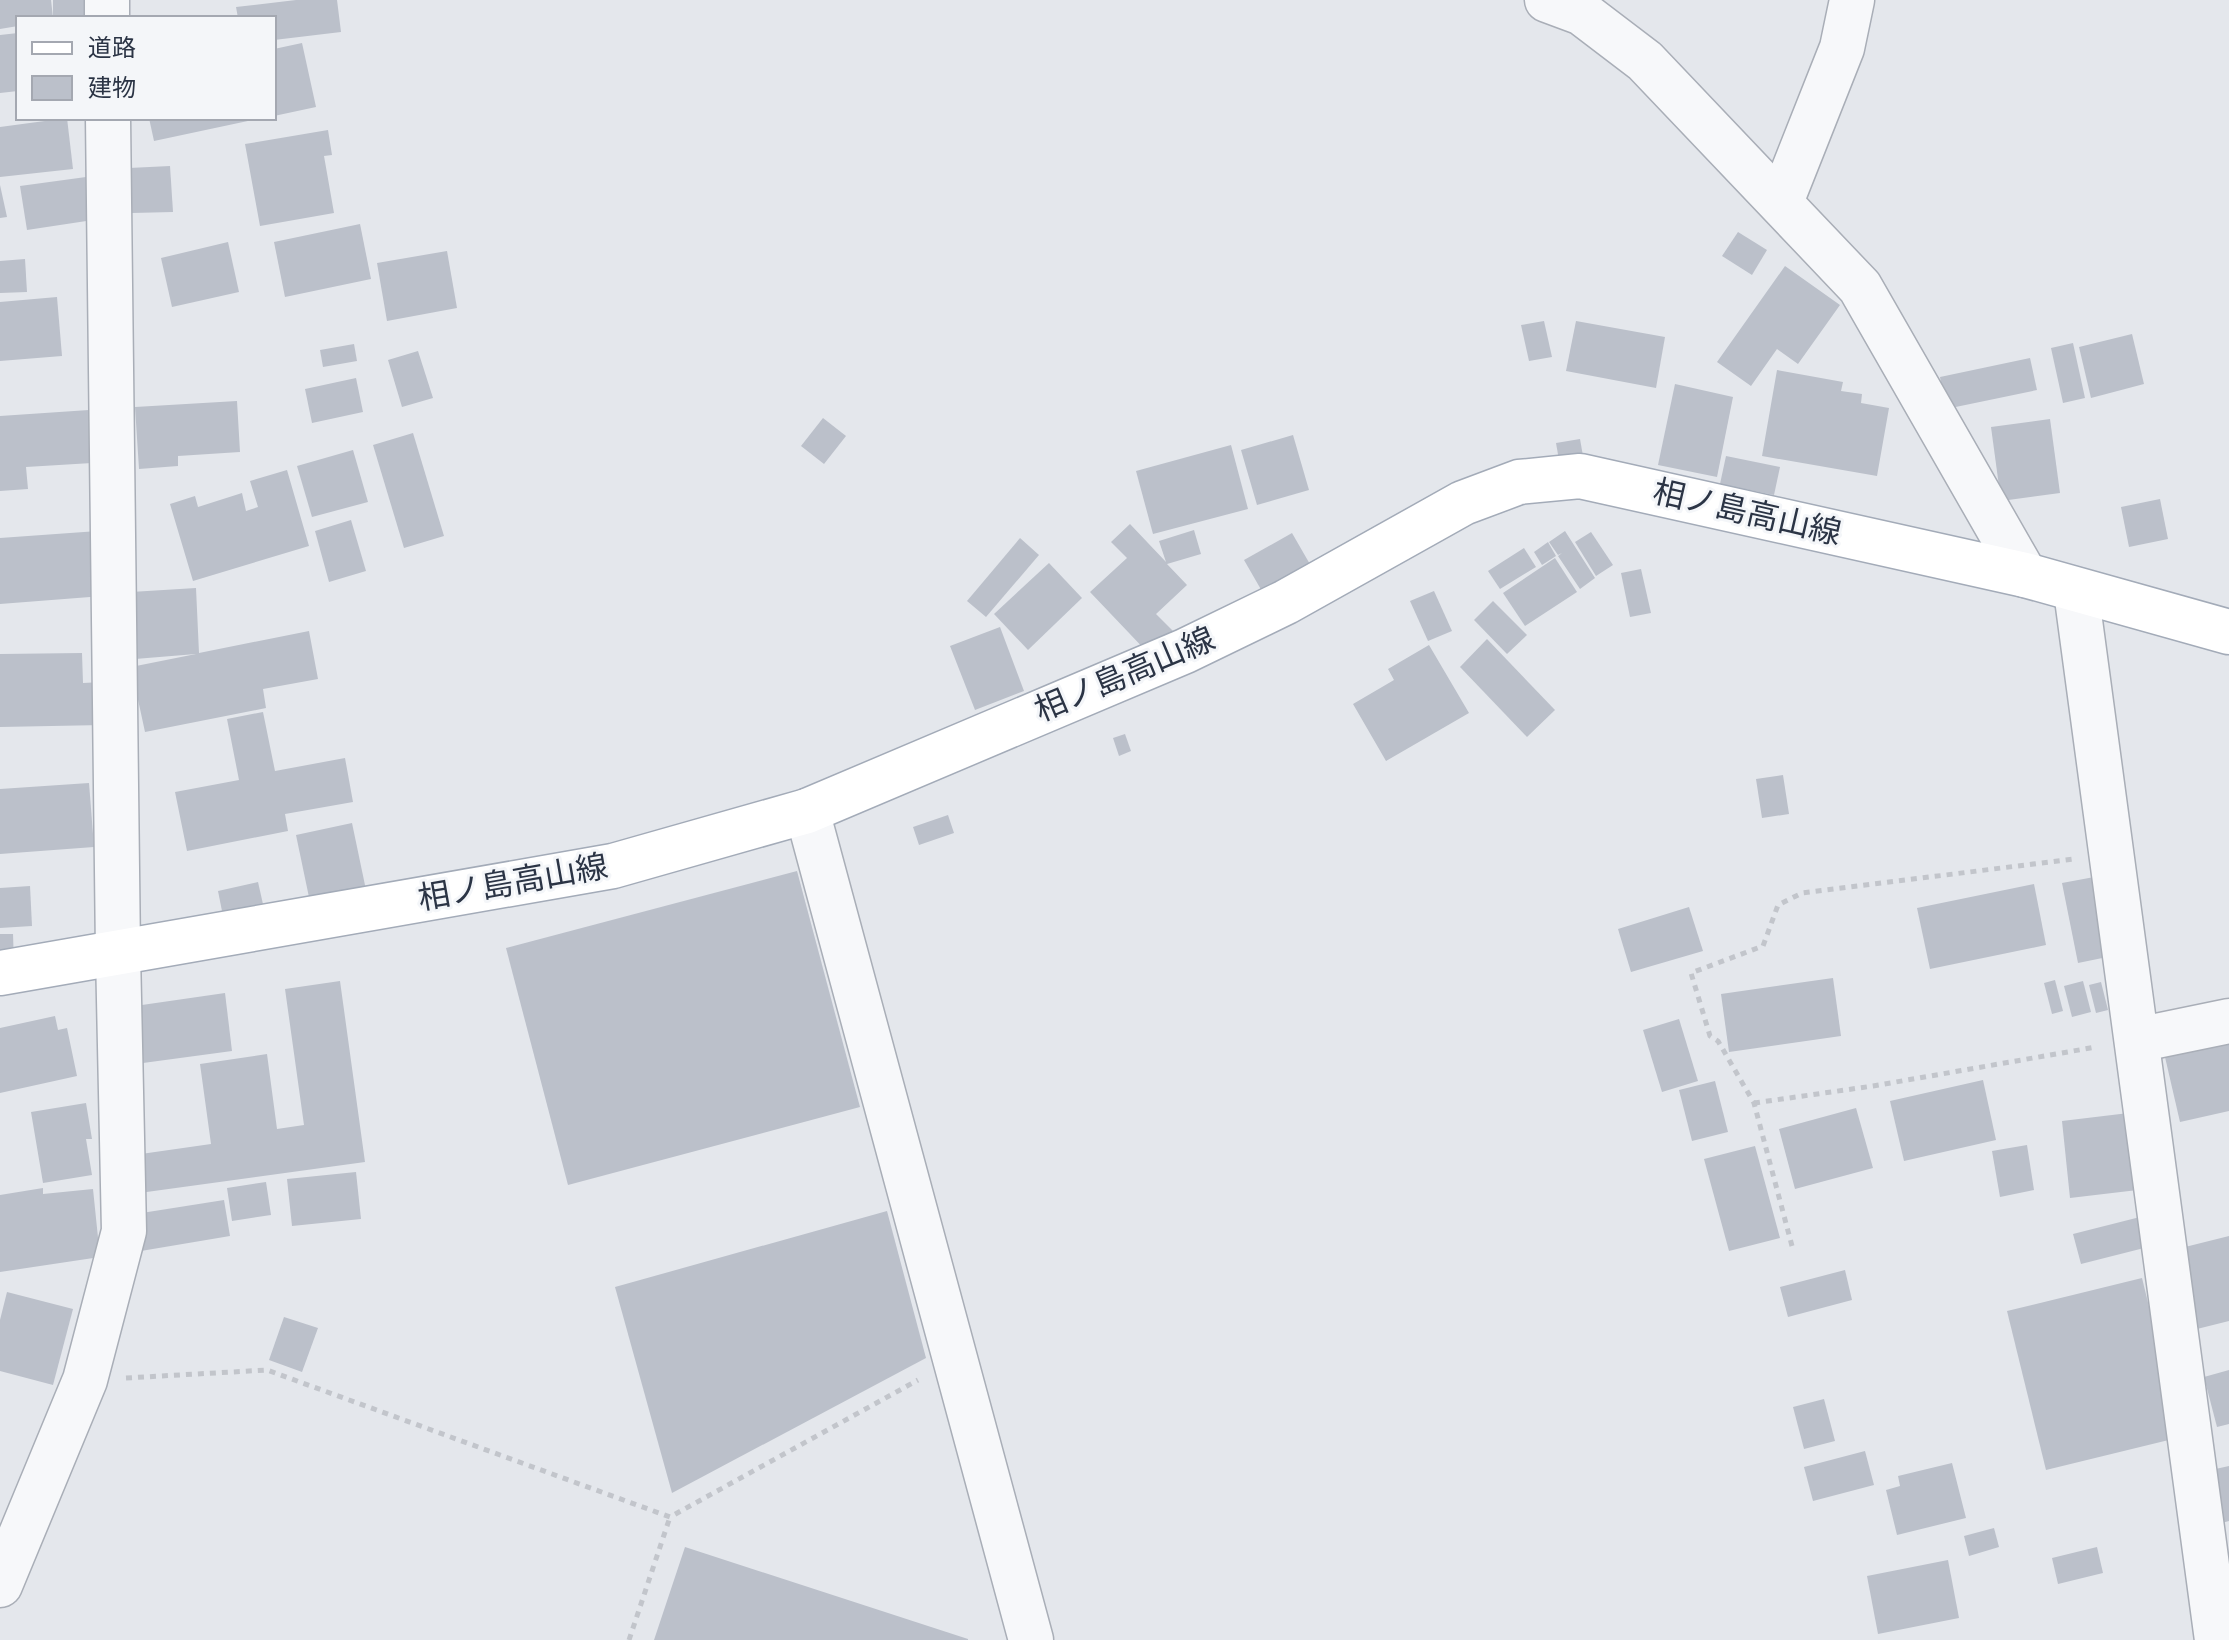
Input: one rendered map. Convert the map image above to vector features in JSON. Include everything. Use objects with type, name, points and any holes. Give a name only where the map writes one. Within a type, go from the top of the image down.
[{"type":"main road","name":"相ノ島高山線","points":[[0,973],[613,866],[807,811],[1185,651],[1286,602],[1463,503],[1519,482],[1580,476],[2025,575],[2229,632]]},
{"type":"street","points":[[1547,0],[1582,13],[1645,61],[1860,287],[2025,575]]},
{"type":"street","points":[[1781,202],[1842,48],[1852,0]]},
{"type":"street","points":[[0,1585],[85,1380],[124,1231],[108,120]]},
{"type":"street","points":[[2076,591],[2217,1640]]},
{"type":"street","points":[[807,811],[1031,1640]]},
{"type":"street","points":[[2137,1040],[2229,1021]]},
{"type":"path","points":[[1792,1246],[1754,1103],[1718,1041],[1710,1036],[1691,973],[1763,946],[1778,905],[1802,893],[2111,855]]},
{"type":"path","points":[[1754,1103],[1873,1086],[2137,1040]]},
{"type":"path","points":[[629,1640],[670,1517],[953,1360]]},
{"type":"path","points":[[85,1380],[267,1370],[670,1517]]},
{"type":"building","points":[[0,0],[51,0],[53,16],[16,16],[16,26],[0,29]]},
{"type":"building","points":[[53,0],[90,0],[91,16],[53,16]]},
{"type":"building","points":[[296,0],[337,0],[341,32],[276,40],[276,16],[238,16],[236,7]]},
{"type":"building","points":[[16,33],[16,91],[0,93],[0,35]]},
{"type":"building","points":[[302,43],[316,107],[276,116],[276,49]]},
{"type":"building","points":[[67,120],[73,169],[0,177],[0,127]]},
{"type":"building","points":[[149,120],[252,120],[154,141]]},
{"type":"building","points":[[328,130],[332,155],[324,156],[334,213],[260,226],[245,144]]},
{"type":"building","points":[[170,166],[173,212],[132,213],[129,168]]},
{"type":"building","points":[[86,177],[93,220],[27,230],[20,186]]},
{"type":"building","points":[[0,185],[7,217],[0,218]]},
{"type":"building","points":[[360,224],[371,279],[285,297],[274,242]]},
{"type":"building","points":[[1738,232],[1767,250],[1752,275],[1722,256]]},
{"type":"building","points":[[228,242],[239,292],[172,307],[161,258]]},
{"type":"building","points":[[447,251],[457,308],[387,321],[377,263]]},
{"type":"building","points":[[25,259],[27,292],[0,293],[0,261]]},
{"type":"building","points":[[1785,266],[1840,305],[1798,364],[1777,349],[1751,386],[1717,362]]},
{"type":"building","points":[[57,297],[62,356],[0,361],[0,302]]},
{"type":"building","points":[[1544,321],[1552,357],[1529,361],[1521,325]]},
{"type":"building","points":[[1576,321],[1665,337],[1656,388],[1566,371]]},
{"type":"building","points":[[2132,334],[2144,384],[2091,398],[2079,347]]},
{"type":"building","points":[[2073,343],[2085,398],[2063,403],[2051,348]]},
{"type":"building","points":[[354,344],[357,361],[323,367],[320,350]]},
{"type":"building","points":[[418,351],[433,398],[402,407],[388,360]]},
{"type":"building","points":[[2030,358],[2037,390],[1946,409],[1940,377]]},
{"type":"building","points":[[1777,370],[1843,382],[1841,391],[1862,394],[1861,403],[1889,408],[1877,476],[1762,456]]},
{"type":"building","points":[[356,378],[363,412],[312,423],[305,389]]},
{"type":"building","points":[[1675,384],[1733,397],[1717,477],[1658,465]]},
{"type":"building","points":[[237,401],[240,452],[178,456],[178,466],[139,469],[135,407]]},
{"type":"building","points":[[89,410],[92,463],[26,467],[28,489],[0,491],[0,416]]},
{"type":"building","points":[[823,418],[846,436],[824,464],[801,446]]},
{"type":"building","points":[[2050,419],[2060,493],[2001,501],[1991,427]]},
{"type":"building","points":[[413,433],[444,536],[404,548],[373,445]]},
{"type":"building","points":[[1293,435],[1309,490],[1257,505],[1241,450]]},
{"type":"building","points":[[1580,439],[1583,456],[1559,460],[1556,443]]},
{"type":"building","points":[[1231,445],[1248,509],[1153,534],[1136,471]]},
{"type":"building","points":[[353,450],[368,502],[312,517],[297,466]]},
{"type":"building","points":[[1726,456],[1780,467],[1774,495],[1720,484]]},
{"type":"building","points":[[287,470],[309,546],[193,581],[170,504],[195,496],[198,507],[242,493],[246,511],[258,507],[250,481]]},
{"type":"building","points":[[2160,499],[2168,539],[2129,547],[2121,507]]},
{"type":"building","points":[[351,520],[366,571],[329,582],[315,531]]},
{"type":"building","points":[[1130,524],[1166,562],[1159,541],[1194,530],[1201,554],[1167,564],[1187,585],[1156,614],[1173,631],[1149,654],[1090,592],[1127,558],[1111,542]]},
{"type":"building","points":[[98,531],[103,596],[0,604],[0,538]]},
{"type":"building","points":[[1565,531],[1595,578],[1580,589],[1558,556],[1562,553],[1558,555],[1549,542]]},
{"type":"building","points":[[1591,532],[1613,565],[1596,576],[1575,542]]},
{"type":"building","points":[[1292,533],[1311,566],[1263,593],[1244,560]]},
{"type":"building","points":[[1020,538],[1039,555],[986,617],[967,601]]},
{"type":"building","points":[[1548,542],[1556,556],[1542,565],[1534,552]]},
{"type":"building","points":[[1524,548],[1536,567],[1500,589],[1488,571]]},
{"type":"building","points":[[1555,558],[1577,592],[1525,626],[1503,593]]},
{"type":"building","points":[[1049,563],[1082,598],[1028,650],[994,614]]},
{"type":"building","points":[[1641,569],[1651,613],[1630,617],[1621,573]]},
{"type":"building","points":[[196,588],[199,653],[309,631],[318,679],[263,689],[266,708],[145,732],[131,667],[196,654],[135,659],[131,592]]},
{"type":"building","points":[[1434,591],[1452,631],[1428,641],[1410,601]]},
{"type":"building","points":[[1493,601],[1527,635],[1507,654],[1474,620]]},
{"type":"building","points":[[1000,627],[1024,691],[975,710],[950,646]]},
{"type":"building","points":[[1487,639],[1555,710],[1527,737],[1460,667]]},
{"type":"building","points":[[1429,645],[1469,713],[1386,761],[1353,704],[1394,680],[1388,669]]},
{"type":"building","points":[[82,653],[83,683],[102,682],[103,725],[0,727],[0,654]]},
{"type":"building","points":[[263,712],[275,771],[345,758],[353,802],[285,814],[288,831],[187,851],[175,792],[239,780],[227,719]]},
{"type":"building","points":[[1125,734],[1131,751],[1119,756],[1113,738]]},
{"type":"building","points":[[1783,775],[1789,814],[1762,818],[1756,779]]},
{"type":"building","points":[[89,783],[94,847],[0,854],[0,789]]},
{"type":"building","points":[[948,815],[954,833],[919,845],[913,827]]},
{"type":"building","points":[[352,823],[366,890],[310,902],[296,835]]},
{"type":"building","points":[[797,871],[860,1107],[568,1185],[506,948]]},
{"type":"building","points":[[2105,875],[2122,954],[2078,963],[2062,883]]},
{"type":"building","points":[[258,882],[265,913],[224,921],[218,891]]},
{"type":"building","points":[[2034,884],[2046,945],[1930,969],[1917,908]]},
{"type":"building","points":[[30,886],[32,926],[0,928],[0,888]]},
{"type":"building","points":[[1689,907],[1703,951],[1631,972],[1618,929]]},
{"type":"building","points":[[0,934],[13,934],[14,965],[0,965]]},
{"type":"building","points":[[1833,978],[1841,1036],[1729,1052],[1721,994]]},
{"type":"building","points":[[2055,980],[2063,1011],[2052,1014],[2044,983]]},
{"type":"building","points":[[340,981],[365,1162],[132,1194],[127,1156],[211,1144],[200,1064],[267,1054],[277,1129],[304,1125],[285,989]]},
{"type":"building","points":[[2083,981],[2091,1012],[2072,1017],[2064,986]]},
{"type":"building","points":[[2101,982],[2108,1010],[2096,1013],[2089,985]]},
{"type":"building","points":[[225,993],[232,1051],[143,1063],[135,1006]]},
{"type":"building","points":[[55,1016],[58,1030],[67,1028],[77,1076],[0,1093],[0,1028]]},
{"type":"building","points":[[1679,1019],[1698,1081],[1662,1092],[1643,1030]]},
{"type":"building","points":[[2229,1042],[2229,1111],[2180,1122],[2165,1057]]},
{"type":"building","points":[[1983,1080],[1996,1140],[1904,1161],[1890,1101]]},
{"type":"building","points":[[1715,1081],[1728,1132],[1692,1141],[1679,1090]]},
{"type":"building","points":[[86,1103],[92,1139],[86,1139],[92,1175],[43,1183],[31,1112]]},
{"type":"building","points":[[1856,1108],[1873,1168],[1795,1189],[1779,1129]]},
{"type":"building","points":[[2137,1112],[2146,1189],[2070,1198],[2062,1121]]},
{"type":"building","points":[[2027,1145],[2034,1190],[2000,1197],[1992,1151]]},
{"type":"building","points":[[1755,1146],[1780,1238],[1729,1251],[1704,1159]]},
{"type":"building","points":[[356,1172],[361,1219],[292,1226],[287,1179]]},
{"type":"building","points":[[266,1182],[271,1215],[232,1221],[227,1188]]},
{"type":"building","points":[[43,1188],[43,1194],[93,1189],[100,1257],[0,1272],[0,1195]]},
{"type":"building","points":[[224,1200],[230,1236],[135,1252],[129,1215]]},
{"type":"building","points":[[887,1211],[926,1358],[672,1493],[615,1287]]},
{"type":"building","points":[[2140,1217],[2148,1247],[2081,1264],[2073,1234]]},
{"type":"building","points":[[2229,1236],[2229,1321],[2197,1329],[2177,1249]]},
{"type":"building","points":[[1845,1270],[1852,1300],[1788,1317],[1780,1287]]},
{"type":"building","points":[[2142,1278],[2181,1437],[2046,1470],[2007,1311]]},
{"type":"building","points":[[7,1292],[73,1309],[53,1385],[0,1371],[0,1320]]},
{"type":"building","points":[[284,1317],[318,1328],[302,1372],[269,1360]]},
{"type":"building","points":[[2229,1370],[2229,1424],[2217,1427],[2204,1377]]},
{"type":"building","points":[[1824,1399],[1835,1441],[1804,1449],[1793,1407]]},
{"type":"building","points":[[1865,1451],[1874,1485],[1813,1501],[1804,1467]]},
{"type":"building","points":[[1952,1463],[1966,1518],[1897,1535],[1886,1490],[1900,1486],[1898,1476]]},
{"type":"building","points":[[2229,1466],[2229,1521],[2214,1525],[2202,1472]]},
{"type":"building","points":[[1994,1528],[1999,1547],[1969,1556],[1964,1536]]},
{"type":"building","points":[[685,1547],[968,1639],[968,1640],[654,1640]]},
{"type":"building","points":[[2097,1547],[2103,1573],[2058,1584],[2052,1558]]},
{"type":"building","points":[[1948,1560],[1959,1618],[1878,1634],[1867,1576]]}]
